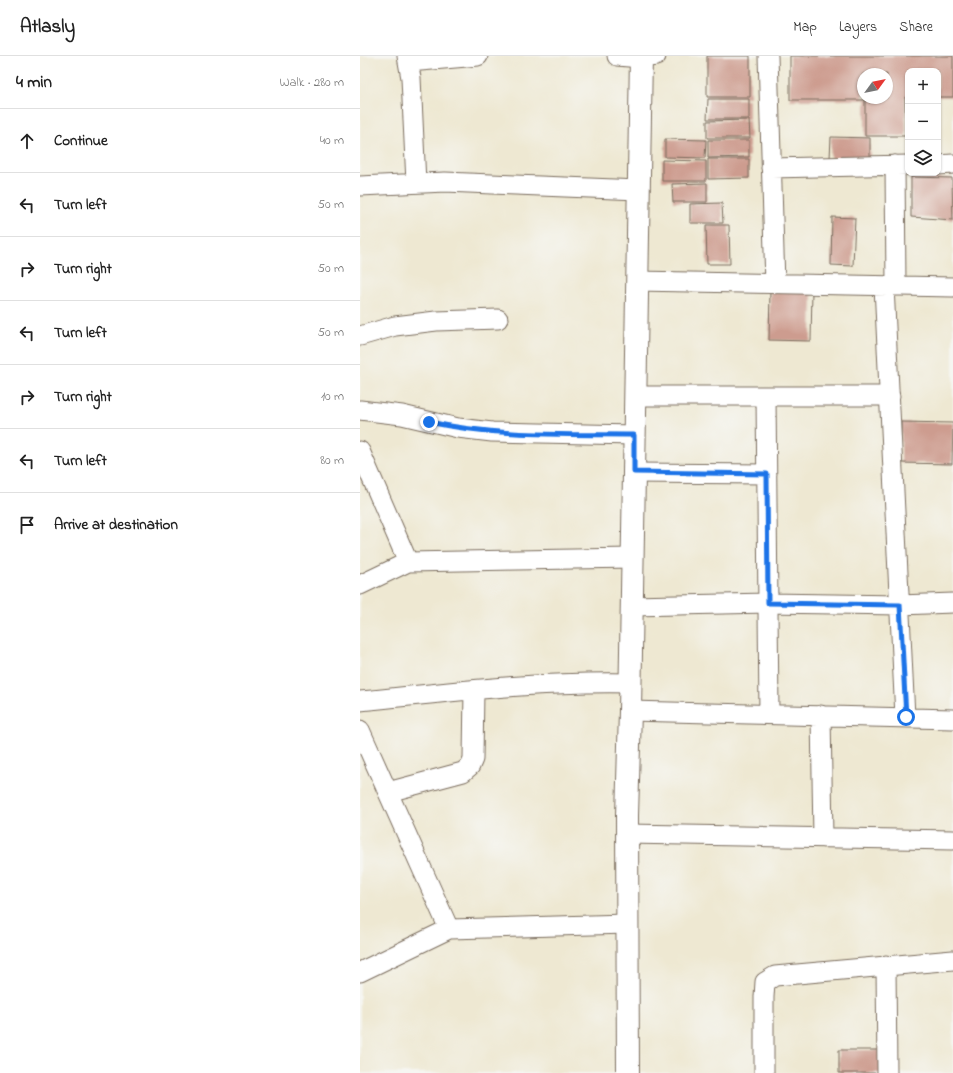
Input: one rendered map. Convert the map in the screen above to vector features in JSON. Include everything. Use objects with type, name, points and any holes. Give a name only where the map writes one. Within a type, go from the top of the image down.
[{"type":"street","points":[[416,183],[408,59],[478,56]]},
{"type":"street","points":[[617,56],[646,57],[639,190],[634,435],[631,683],[627,834],[628,1073]]},
{"type":"street","points":[[768,56],[774,284]]},
{"type":"street","points":[[941,164],[953,164]]},
{"type":"street","points":[[772,168],[902,165],[890,286],[890,396],[906,717]]},
{"type":"street","points":[[360,186],[445,182],[639,190]]},
{"type":"street","points":[[637,281],[953,287]]},
{"type":"street","points":[[360,336],[396,326],[436,321],[498,319]]},
{"type":"street","points":[[635,396],[890,396]]},
{"type":"street","points":[[766,396],[769,714]]},
{"type":"street","points":[[360,410],[402,415],[458,428],[492,432],[634,435]]},
{"type":"street","points":[[360,452],[408,562]]},
{"type":"street","points":[[634,472],[767,474]]},
{"type":"street","points":[[360,585],[408,562],[632,558]]},
{"type":"street","points":[[632,606],[768,603],[900,605],[953,603]]},
{"type":"street","points":[[360,701],[581,682],[631,683]]},
{"type":"street","points":[[388,792],[463,772],[470,766],[474,759],[474,690]]},
{"type":"street","points":[[630,711],[953,719]]},
{"type":"street","points":[[821,715],[823,838]]},
{"type":"street","points":[[360,730],[449,930]]},
{"type":"street","points":[[627,834],[953,840]]},
{"type":"street","points":[[360,972],[449,930],[627,924]]},
{"type":"street","points":[[764,1073],[764,997],[766,982],[775,976],[953,960]]},
{"type":"street","points":[[886,965],[887,1073]]},
{"type":"building","points":[[707,56],[750,56],[750,97],[707,97]]},
{"type":"building","points":[[790,56],[953,56],[953,97],[941,97],[941,68],[905,68],[905,136],[865,136],[865,104],[893,104],[893,68],[857,68],[857,100],[790,100]]},
{"type":"building","points":[[708,99],[749,99],[749,119],[707,119]]},
{"type":"building","points":[[749,120],[750,138],[707,138],[707,121]]},
{"type":"building","points":[[831,137],[870,138],[870,159],[830,158]]},
{"type":"building","points":[[665,139],[706,140],[705,158],[665,157]]},
{"type":"building","points":[[708,140],[749,140],[749,157],[708,158]]},
{"type":"building","points":[[708,159],[749,159],[749,178],[708,179]]},
{"type":"building","points":[[662,160],[706,161],[706,181],[662,181]]},
{"type":"building","points":[[911,177],[952,178],[953,220],[911,217]]},
{"type":"building","points":[[707,183],[707,202],[673,202],[672,184]]},
{"type":"building","points":[[722,203],[723,223],[690,223],[690,204]]},
{"type":"building","points":[[832,217],[855,218],[853,266],[831,265]]},
{"type":"building","points":[[706,225],[729,225],[730,264],[707,264]]},
{"type":"building","points":[[770,290],[812,291],[811,341],[769,340]]},
{"type":"building","points":[[901,422],[953,423],[952,464],[901,463]]},
{"type":"building","points":[[839,1050],[883,1050],[883,1073],[839,1073]]},
{"type":"route","points":[[429,422],[458,428],[492,432],[634,435],[634,472],[767,474],[768,603],[900,605],[906,717]]}]
